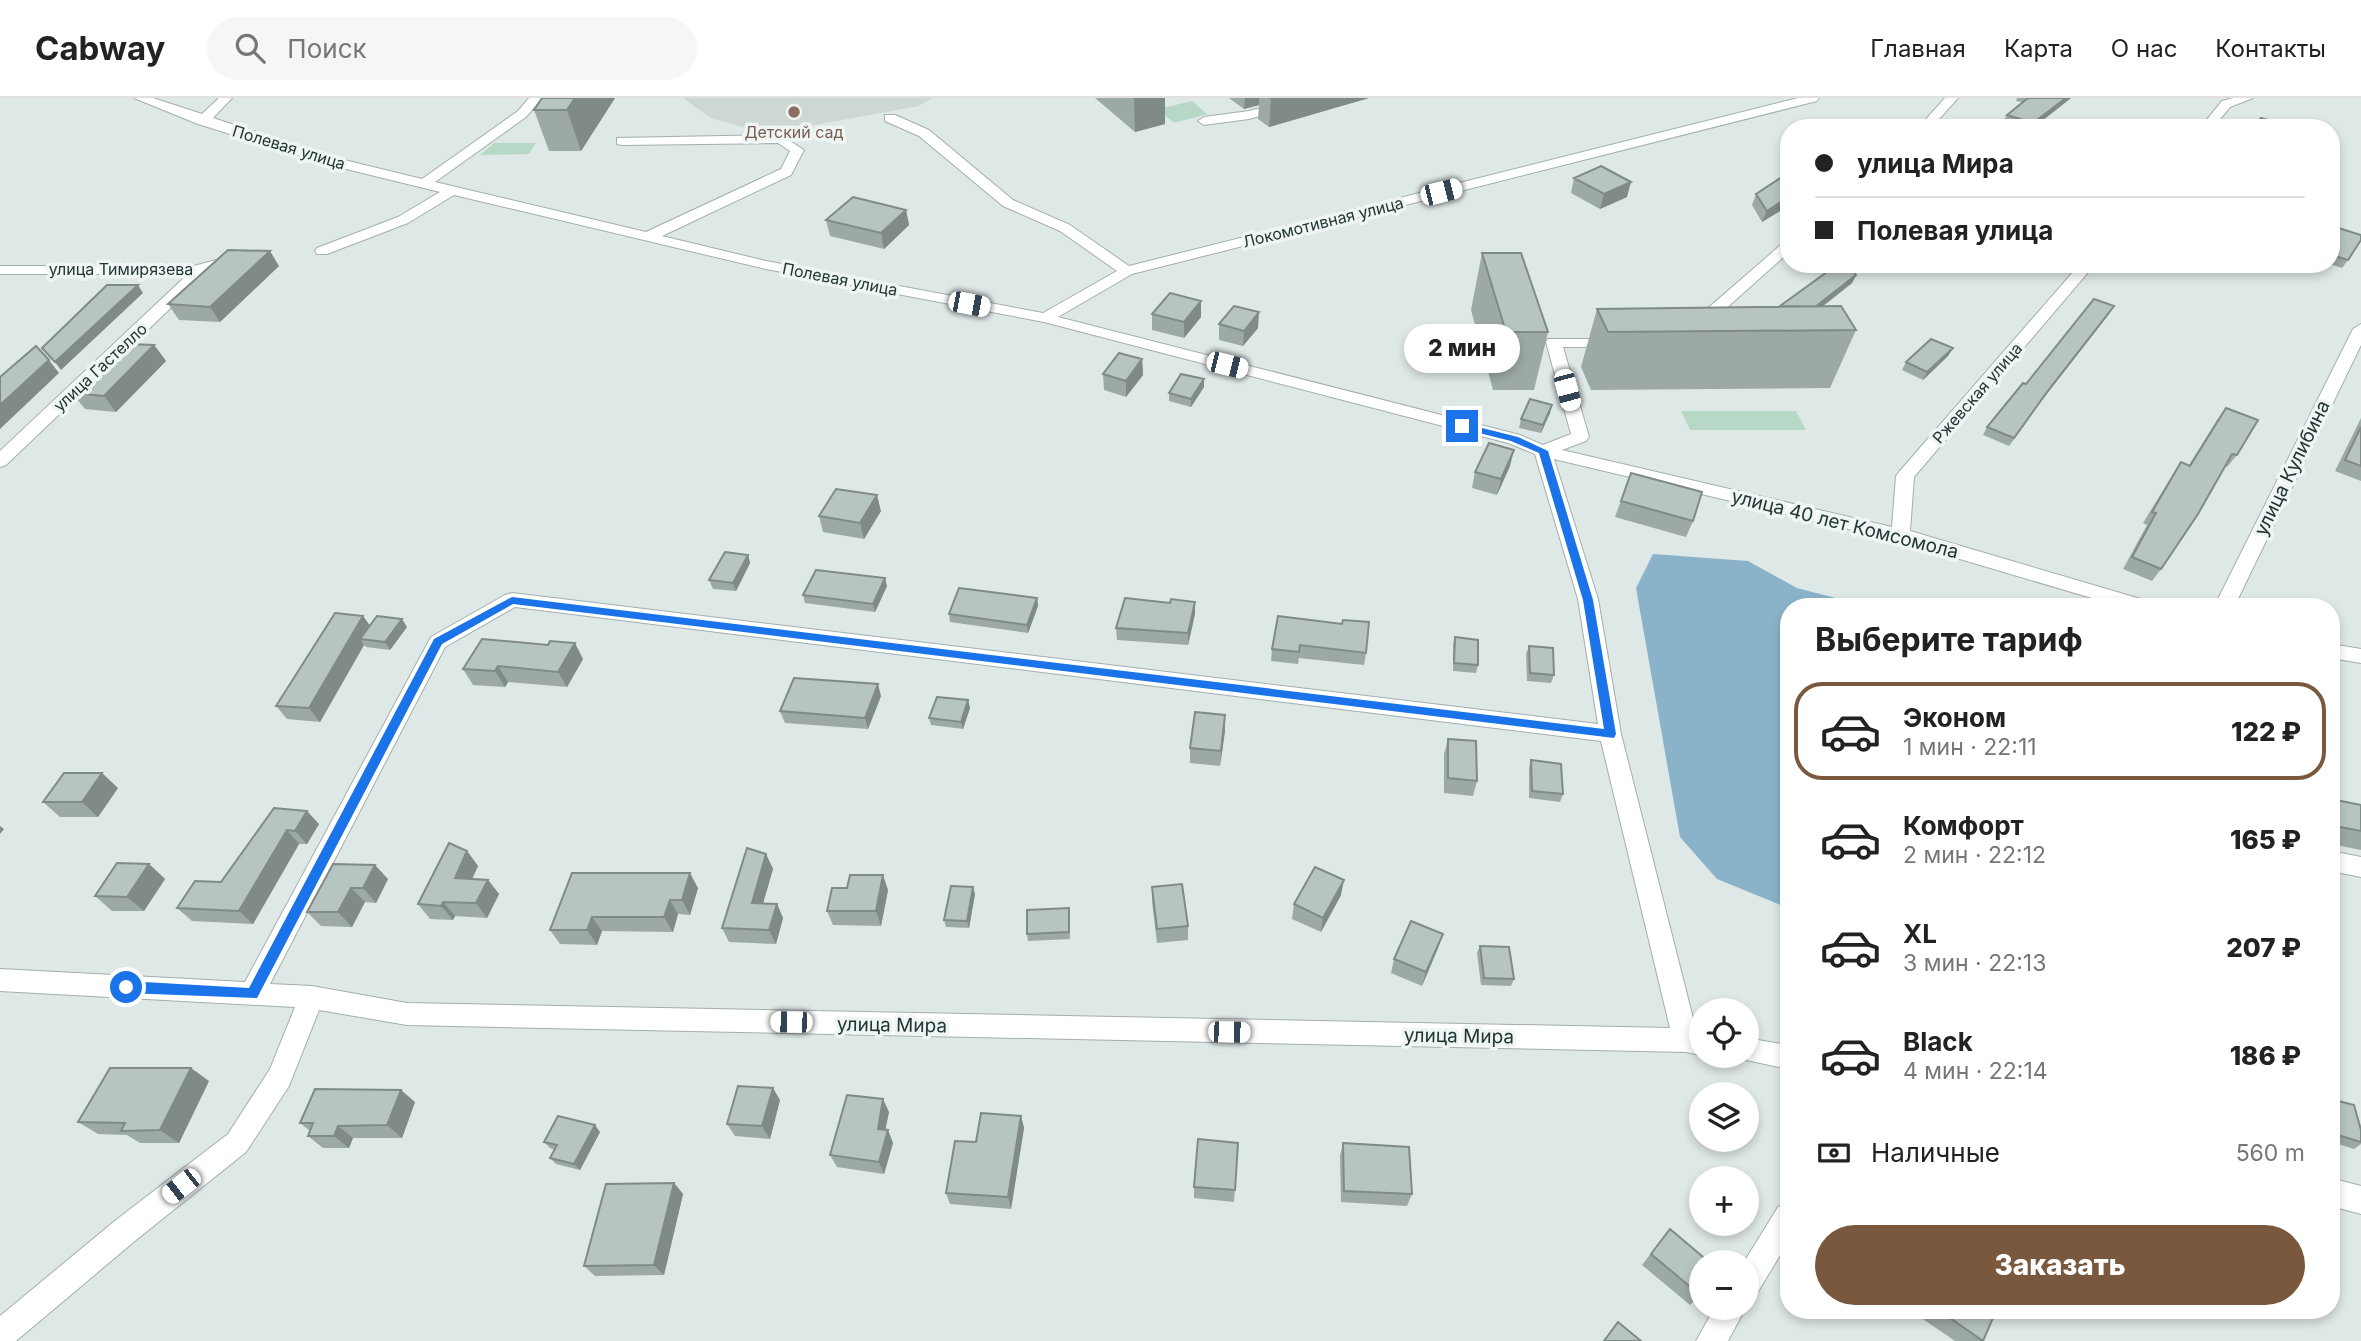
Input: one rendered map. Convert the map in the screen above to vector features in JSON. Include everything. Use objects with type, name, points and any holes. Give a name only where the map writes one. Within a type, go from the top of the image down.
[{"type":"street","name":"Полевая улица","points":[[140,98],[203,121],[335,162],[766,265],[1045,318],[1514,439],[1543,451]]},
{"type":"street","points":[[203,121],[226,98]]},
{"type":"street","points":[[424,184],[522,114],[536,98]]},
{"type":"street","points":[[1204,121],[1249,115],[1314,98]]},
{"type":"street","name":"Локомотивная улица","points":[[1045,318],[1127,271],[1813,98]]},
{"type":"street","points":[[1932,119],[1952,98]]},
{"type":"street","points":[[2214,119],[2226,104],[2247,98]]},
{"type":"street","points":[[890,118],[924,132],[1008,203],[1065,228],[1127,271]]},
{"type":"street","points":[[622,141],[781,139],[797,150],[786,172],[648,237]]},
{"type":"street","points":[[322,251],[403,220],[452,191]]},
{"type":"street","points":[[1689,334],[1780,253]]},
{"type":"street","name":"улица Тимирязева","points":[[0,270],[195,270],[240,258]]},
{"type":"street","name":"улица Гастелло","points":[[0,461],[195,277],[195,270]]},
{"type":"street","name":"Ржевская улица","points":[[1901,535],[1905,476],[2080,273]]},
{"type":"street","name":"улица Кулибина","points":[[2228,598],[2361,329]]},
{"type":"street","points":[[1637,343],[1554,342],[1580,437],[1543,451],[1588,600],[1610,734],[1689,1023]]},
{"type":"street","name":"улица 40 лет Комсомола","points":[[1543,451],[1901,535],[2114,598]]},
{"type":"street","points":[[252,994],[438,642],[512,600],[1610,734]]},
{"type":"street","points":[[2340,652],[2361,656]]},
{"type":"street","points":[[2340,863],[2361,867]]},
{"type":"street","name":"улица Мира","points":[[0,980],[312,998],[407,1014],[1689,1041]]},
{"type":"street","points":[[0,1335],[126,1230],[237,1143],[280,1077],[312,998]]},
{"type":"street","points":[[1759,1052],[1780,1056]]},
{"type":"street","points":[[2340,1194],[2361,1200]]},
{"type":"street","points":[[1759,1263],[1780,1230]]},
{"type":"street","points":[[1712,1341],[1724,1320]]},
{"type":"shaded area","name":"Детский сад","points":[[683,98],[932,98],[919,106],[777,132],[753,130],[711,118]]},
{"type":"green space","points":[[1192,101],[1207,114],[1174,123],[1158,109]]},
{"type":"green space","points":[[494,143],[536,143],[529,154],[480,155]]},
{"type":"green space","points":[[1681,411],[1796,411],[1806,430],[1690,430]]},
{"type":"water","points":[[1653,554],[1748,561],[1797,588],[1835,598],[1780,598],[1780,905],[1717,879],[1680,837],[1636,588]]},
{"type":"building","points":[[542,98],[575,98],[567,110],[534,110]]},
{"type":"building","points":[[2028,98],[2066,98],[2038,119],[2020,119],[2007,115]]},
{"type":"building","points":[[1601,166],[1631,182],[1604,194],[1574,178]]},
{"type":"building","points":[[1780,178],[1780,202],[1767,211],[1756,194]]},
{"type":"building","points":[[853,197],[906,210],[881,233],[826,220]]},
{"type":"building","points":[[2340,228],[2361,235],[2361,240],[2348,260],[2340,258]]},
{"type":"building","points":[[228,250],[270,251],[210,307],[168,304]]},
{"type":"building","points":[[1482,253],[1521,253],[1548,332],[1506,332]]},
{"type":"building","points":[[1826,273],[1856,275],[1815,307],[1780,306]]},
{"type":"building","points":[[107,285],[138,285],[55,362],[42,348]]},
{"type":"building","points":[[1170,293],[1201,301],[1184,322],[1152,314]]},
{"type":"building","points":[[2094,299],[2114,306],[2014,438],[1987,427],[2023,383],[2026,384]]},
{"type":"building","points":[[1234,306],[1259,312],[1244,331],[1219,324]]},
{"type":"building","points":[[1841,306],[1856,330],[1608,332],[1597,309]]},
{"type":"building","points":[[1931,339],[1953,348],[1927,372],[1906,362]]},
{"type":"building","points":[[125,344],[154,345],[104,396],[72,393]]},
{"type":"building","points":[[36,346],[49,360],[0,405],[0,377]]},
{"type":"building","points":[[1119,353],[1142,359],[1126,381],[1103,374]]},
{"type":"building","points":[[1181,374],[1204,379],[1191,399],[1169,393]]},
{"type":"building","points":[[1530,399],[1552,405],[1543,425],[1521,419]]},
{"type":"building","points":[[2226,408],[2258,420],[2237,455],[2232,454],[2198,514],[2161,569],[2132,557],[2156,513],[2152,512],[2181,462],[2190,466]]},
{"type":"building","points":[[2361,427],[2361,466],[2345,460]]},
{"type":"building","points":[[1489,443],[1514,450],[1501,479],[1475,472]]},
{"type":"building","points":[[1631,473],[1702,492],[1693,521],[1621,501]]},
{"type":"building","points":[[836,489],[877,495],[860,523],[819,516]]},
{"type":"building","points":[[725,552],[748,555],[733,583],[709,580]]},
{"type":"building","points":[[816,570],[885,578],[873,604],[803,595]]},
{"type":"building","points":[[959,588],[1037,598],[1027,625],[949,614]]},
{"type":"building","points":[[1125,598],[1170,603],[1171,599],[1195,602],[1188,633],[1116,628]]},
{"type":"building","points":[[335,613],[363,616],[309,708],[276,706]]},
{"type":"building","points":[[377,616],[402,619],[385,642],[360,639]]},
{"type":"building","points":[[1278,616],[1342,624],[1343,620],[1369,622],[1366,653],[1300,645],[1299,652],[1272,649]]},
{"type":"building","points":[[1455,637],[1478,640],[1478,665],[1454,663]]},
{"type":"building","points":[[482,639],[548,645],[550,641],[575,643],[558,672],[498,666],[495,671],[463,669]]},
{"type":"building","points":[[1529,646],[1553,648],[1554,675],[1530,673]]},
{"type":"building","points":[[794,678],[878,684],[865,718],[780,711]]},
{"type":"building","points":[[937,697],[968,700],[961,722],[929,718]]},
{"type":"building","points":[[1195,712],[1225,715],[1221,751],[1190,748]]},
{"type":"building","points":[[1448,739],[1476,741],[1477,781],[1448,778]]},
{"type":"building","points":[[1531,760],[1561,764],[1563,794],[1532,791]]},
{"type":"building","points":[[64,773],[102,773],[82,802],[43,802]]},
{"type":"building","points":[[2340,801],[2361,805],[2361,831],[2340,827]]},
{"type":"building","points":[[274,808],[307,811],[295,831],[287,830],[239,911],[177,908],[195,881],[221,882]]},
{"type":"building","points":[[449,843],[467,851],[455,878],[488,880],[476,903],[443,902],[441,906],[418,904]]},
{"type":"building","points":[[747,848],[766,854],[752,903],[777,904],[769,930],[722,928]]},
{"type":"building","points":[[117,863],[149,864],[127,897],[95,896]]},
{"type":"building","points":[[333,864],[375,865],[363,888],[351,888],[338,912],[307,912]]},
{"type":"building","points":[[1315,867],[1344,880],[1323,918],[1294,904]]},
{"type":"building","points":[[572,873],[690,873],[682,900],[670,900],[664,917],[592,917],[587,930],[550,930]]},
{"type":"building","points":[[850,875],[883,875],[876,911],[827,911],[832,888],[847,888]]},
{"type":"building","points":[[1182,884],[1188,926],[1157,929],[1152,887]]},
{"type":"building","points":[[951,886],[973,887],[967,921],[944,920]]},
{"type":"building","points":[[1069,908],[1069,932],[1027,934],[1027,910]]},
{"type":"building","points":[[1411,921],[1443,934],[1426,972],[1394,959]]},
{"type":"building","points":[[1480,946],[1509,947],[1514,979],[1484,978]]},
{"type":"building","points":[[110,1068],[191,1068],[160,1130],[121,1131],[125,1123],[78,1122]]},
{"type":"building","points":[[738,1086],[773,1088],[762,1126],[727,1124]]},
{"type":"building","points":[[315,1089],[401,1090],[387,1125],[338,1126],[334,1136],[308,1136],[313,1123],[300,1123]]},
{"type":"building","points":[[847,1095],[883,1099],[878,1129],[888,1130],[879,1162],[830,1155]]},
{"type":"building","points":[[2340,1101],[2354,1105],[2361,1130],[2361,1142],[2340,1136]]},
{"type":"building","points":[[981,1113],[1021,1116],[1008,1197],[946,1193],[955,1141],[976,1142]]},
{"type":"building","points":[[558,1116],[595,1125],[574,1164],[550,1158],[557,1145],[544,1142]]},
{"type":"building","points":[[1198,1139],[1238,1143],[1235,1190],[1194,1187]]},
{"type":"building","points":[[1343,1143],[1409,1147],[1412,1194],[1344,1191]]},
{"type":"building","points":[[674,1183],[654,1265],[584,1266],[606,1184]]},
{"type":"building","points":[[1670,1229],[1695,1250],[1689,1250],[1689,1286],[1651,1254]]},
{"type":"building","points":[[1951,1319],[1993,1319],[1983,1341]]},
{"type":"building","points":[[1618,1322],[1641,1341],[1604,1341]]},
{"type":"place","name":"Детский сад","points":[[794,112]]},
{"type":"route","points":[[126,987],[252,994],[438,642],[512,600],[1610,734],[1588,600],[1543,451],[1514,439],[1462,426]]}]
